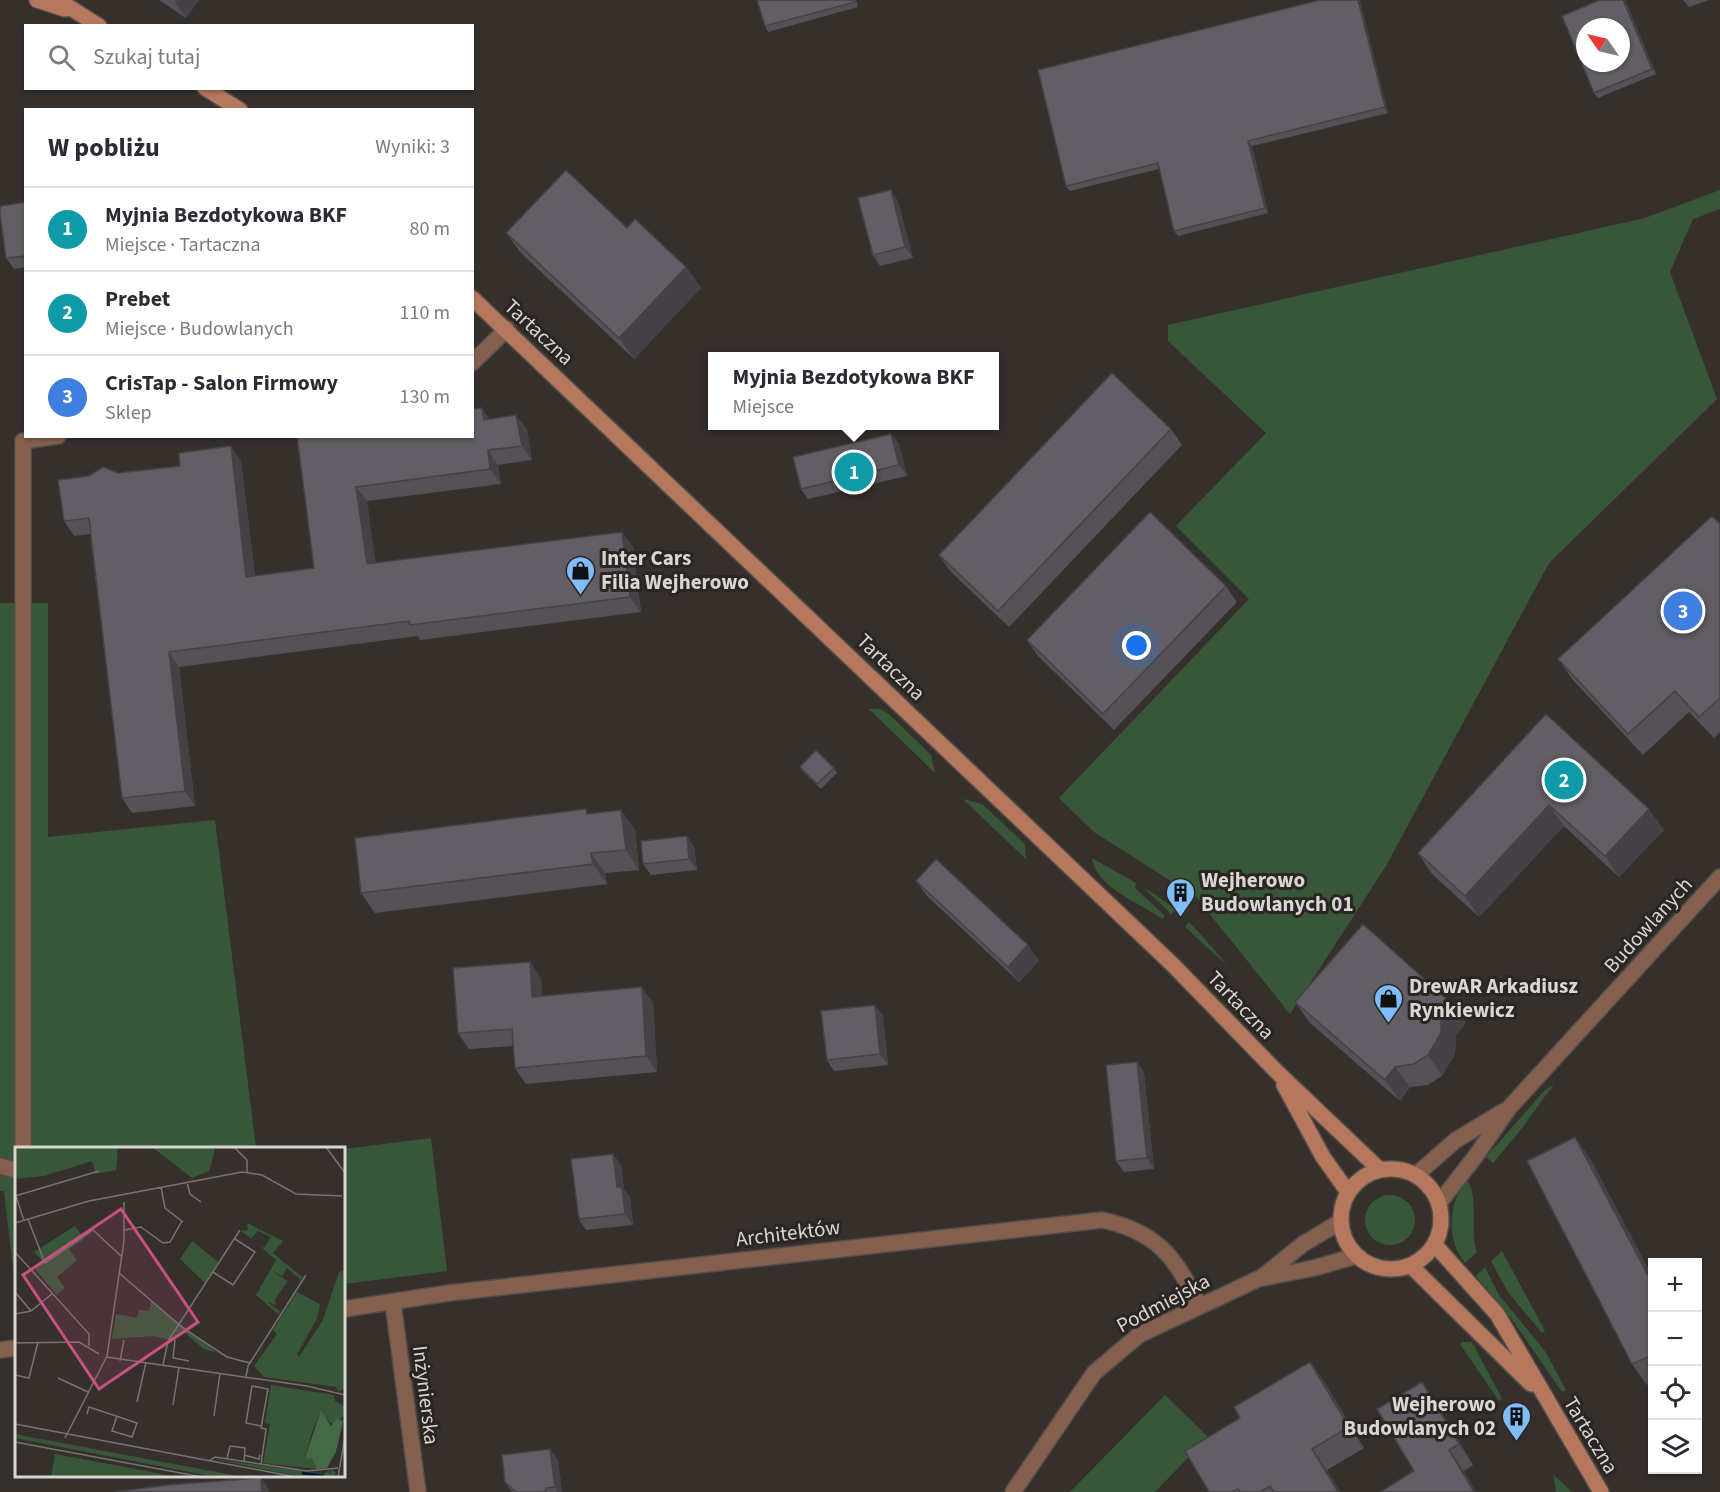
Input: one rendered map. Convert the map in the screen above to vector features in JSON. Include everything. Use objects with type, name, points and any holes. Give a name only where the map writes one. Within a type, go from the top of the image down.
[{"type":"street","points":[[37,0],[77,13]]},
{"type":"street","points":[[58,0],[96,24]]},
{"type":"street","points":[[209,90],[237,108]]},
{"type":"street","name":"Tartaczna","points":[[474,300],[1173,965],[1277,1072],[1380,1170]]},
{"type":"street","points":[[474,361],[507,329]]},
{"type":"street","points":[[23,1147],[23,441],[44,438]]},
{"type":"street","name":"Budowlanych","points":[[1439,1203],[1475,1157],[1509,1107],[1720,877]]},
{"type":"street","name":"Tartaczna","points":[[1277,1072],[1323,1157],[1348,1192]]},
{"type":"street","name":"Budowlanych","points":[[1416,1175],[1456,1140],[1509,1107]]},
{"type":"street","points":[[0,1166],[15,1170]]},
{"type":"street","points":[[1398,1169],[1416,1175],[1430,1187],[1439,1203],[1442,1224],[1435,1245],[1425,1257],[1411,1266],[1392,1270],[1372,1267],[1356,1256],[1344,1240],[1340,1222],[1342,1206],[1348,1192],[1362,1178],[1380,1170],[1398,1169]]},
{"type":"street","name":"Architektów","points":[[345,1309],[472,1290],[1080,1220],[1102,1220],[1124,1224],[1161,1245],[1184,1275],[1199,1306]]},
{"type":"street","name":"Podmiejska","points":[[1013,1492],[1076,1397],[1106,1361],[1139,1335],[1258,1279],[1303,1244],[1340,1222]]},
{"type":"street","name":"Tartaczna","points":[[1435,1245],[1497,1314],[1601,1492]]},
{"type":"street","name":"Podmiejska","points":[[1258,1279],[1314,1269],[1356,1256]]},
{"type":"street","name":"Tartaczna","points":[[1411,1266],[1546,1399]]},
{"type":"street","name":"Inżynierska","points":[[393,1303],[418,1492]]},
{"type":"street","points":[[0,1350],[15,1348]]},
{"type":"green space","points":[[1720,190],[1720,209],[1693,219],[1670,272],[1717,399],[1549,563],[1386,866],[1290,1014],[1196,897],[1094,832],[1059,798],[1249,599],[1176,526],[1266,433],[1168,341],[1168,325],[1645,218]]},
{"type":"green space","points":[[0,603],[48,603],[48,837],[215,820],[256,1147],[15,1147],[15,1285],[4,1191],[0,1191]]},
{"type":"green space","points":[[869,709],[880,709],[889,714],[931,755],[935,773]]},
{"type":"green space","points":[[963,799],[982,804],[1025,844],[1026,859]]},
{"type":"green space","points":[[1092,858],[1136,883],[1135,888],[1165,916],[1162,919],[1121,894],[1102,878]]},
{"type":"green space","points":[[1144,888],[1157,896],[1176,910],[1171,914]]},
{"type":"green space","points":[[1189,922],[1209,943],[1228,966],[1185,927]]},
{"type":"green space","points":[[1554,1084],[1493,1163],[1486,1157],[1545,1090]]},
{"type":"green space","points":[[431,1138],[447,1271],[345,1284],[345,1149]]},
{"type":"green space","points":[[1466,1180],[1470,1186],[1474,1204],[1474,1234],[1477,1252],[1465,1263],[1455,1244],[1452,1222],[1456,1200]]},
{"type":"green space","points":[[1390,1195],[1399,1197],[1410,1206],[1415,1220],[1413,1229],[1404,1240],[1390,1245],[1381,1243],[1370,1234],[1365,1220],[1367,1211],[1376,1200]]},
{"type":"green space","points":[[1502,1251],[1545,1331],[1542,1333],[1508,1292],[1491,1261]]},
{"type":"green space","points":[[1485,1267],[1499,1295],[1545,1351],[1566,1390],[1562,1392],[1511,1318],[1476,1276]]},
{"type":"green space","points":[[1472,1342],[1502,1399],[1499,1401],[1460,1344]]},
{"type":"green space","points":[[1165,1395],[1208,1437],[1155,1492],[1070,1492]]},
{"type":"green space","points":[[1553,1474],[1572,1492],[1556,1492]]},
{"type":"building","points":[[757,0],[854,0],[855,2],[765,26]]},
{"type":"building","points":[[1320,0],[1358,0],[1385,107],[1248,141],[1265,208],[1174,231],[1158,163],[1066,186],[1038,70]]},
{"type":"building","points":[[1600,0],[1623,0],[1652,69],[1594,93],[1585,72],[1630,72],[1630,18],[1576,18],[1576,50],[1562,16]]},
{"type":"building","points":[[566,170],[627,228],[635,219],[686,267],[619,338],[506,233]]},
{"type":"building","points":[[891,190],[905,247],[873,255],[858,198]]},
{"type":"building","points":[[24,202],[24,256],[6,258],[0,206]]},
{"type":"building","points":[[1112,373],[1171,429],[998,611],[939,555]]},
{"type":"building","points":[[482,408],[484,420],[516,415],[522,446],[488,450],[490,469],[356,487],[367,564],[622,532],[630,597],[410,625],[409,621],[169,652],[185,791],[122,798],[89,518],[64,521],[58,480],[89,476],[103,467],[118,473],[180,466],[179,453],[231,446],[246,577],[314,568],[297,438],[474,438],[474,409]]},
{"type":"building","points":[[891,434],[899,465],[801,489],[793,457]]},
{"type":"building","points":[[1150,512],[1226,586],[1103,714],[1027,640]]},
{"type":"building","points":[[1712,516],[1720,524],[1720,698],[1699,717],[1675,691],[1628,734],[1558,659]]},
{"type":"building","points":[[1546,714],[1649,809],[1605,856],[1549,805],[1465,896],[1418,853]]},
{"type":"building","points":[[816,750],[834,768],[817,784],[800,767]]},
{"type":"building","points":[[586,809],[587,814],[621,810],[626,850],[591,853],[593,864],[361,893],[355,838]]},
{"type":"building","points":[[687,836],[689,859],[643,864],[641,841]]},
{"type":"building","points":[[936,859],[1028,945],[1008,967],[916,881]]},
{"type":"building","name":"DrewAR Arkadiusz Rynkiewicz","points":[[1363,924],[1451,1003],[1441,1015],[1441,1033],[1428,1055],[1414,1064],[1395,1067],[1385,1080],[1295,1002]]},
{"type":"building","points":[[530,962],[532,997],[642,987],[646,1056],[515,1068],[512,1029],[458,1033],[453,968]]},
{"type":"building","points":[[875,1005],[880,1054],[827,1060],[821,1011]]},
{"type":"building","points":[[1137,1062],[1147,1158],[1116,1161],[1106,1065]]},
{"type":"building","points":[[1575,1137],[1648,1276],[1648,1357],[1632,1364],[1527,1161]]},
{"type":"building","points":[[613,1154],[617,1187],[622,1187],[625,1214],[579,1219],[571,1159]]},
{"type":"building","points":[[1310,1362],[1349,1427],[1312,1449],[1338,1492],[1274,1492],[1270,1486],[1260,1492],[1240,1492],[1238,1489],[1232,1492],[1209,1492],[1185,1451],[1240,1418],[1234,1407]]},
{"type":"building","points":[[1422,1382],[1459,1444],[1449,1450],[1474,1492],[1380,1492],[1414,1471],[1377,1409]]},
{"type":"building","points":[[550,1449],[555,1487],[547,1488],[544,1492],[516,1492],[505,1482],[502,1455]]},
{"type":"building","points":[[261,1478],[262,1492],[115,1492],[167,1485]]},
{"type":"place","name":"Myjnia Bezdotykowa BKF","points":[[854,472]]},
{"type":"place","name":"Inter Cars Filia Wejherowo","points":[[580,596]]},
{"type":"place","name":"CrisTap - Salon Firmowy","points":[[1683,611]]},
{"type":"place","name":"Prebet","points":[[1564,780]]},
{"type":"place","name":"Wejherowo Budowlanych 01","points":[[1180,918]]},
{"type":"place","name":"DrewAR Arkadiusz Rynkiewicz","points":[[1388,1024]]},
{"type":"place","name":"Wejherowo Budowlanych 02","points":[[1517,1442]]}]
